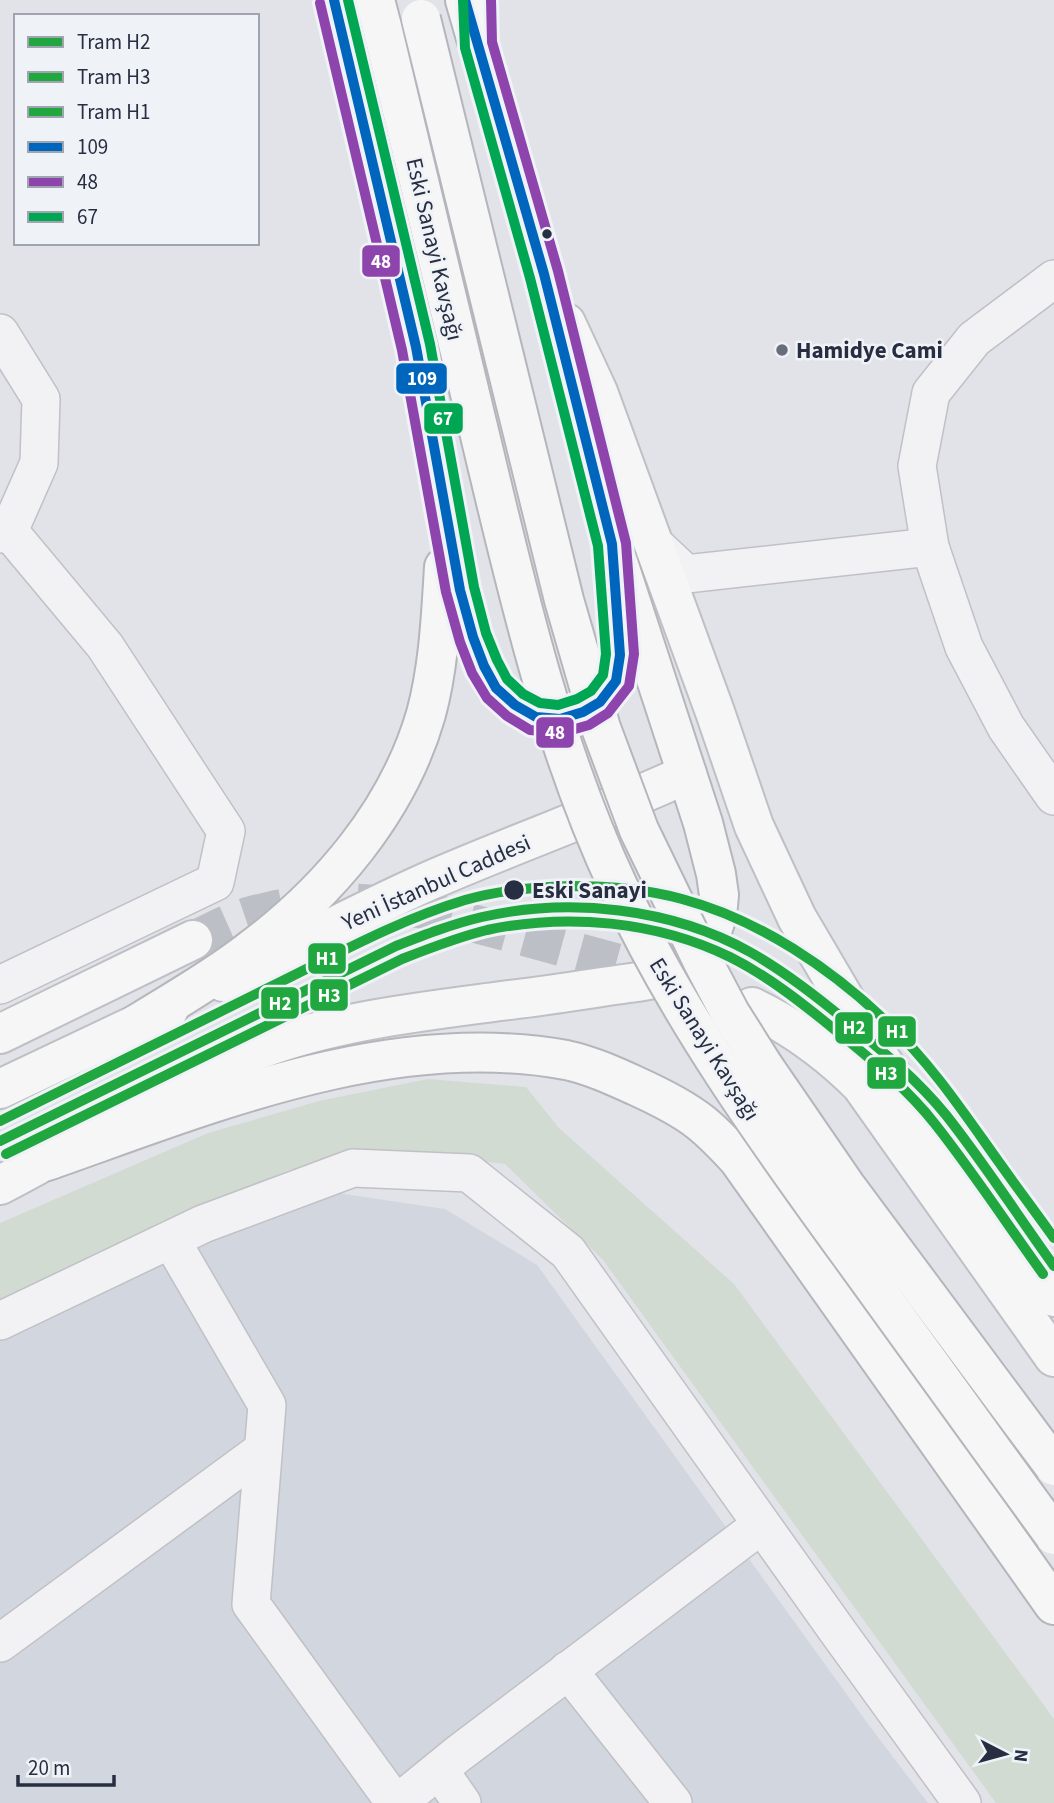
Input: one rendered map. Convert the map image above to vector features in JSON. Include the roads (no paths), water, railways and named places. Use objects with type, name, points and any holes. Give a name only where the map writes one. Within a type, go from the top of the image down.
[{"type":"main road","points":[[334,0],[416,347],[460,590],[473,637],[496,688],[515,705],[536,718],[560,719],[583,712],[600,702],[616,681],[620,655],[612,544]]},
{"type":"main road","points":[[0,1185],[178,1085],[260,1049],[343,1024],[388,1016],[660,978],[692,960],[711,933],[717,916],[719,895],[710,849],[612,544],[544,274],[465,0]]},
{"type":"main road","name":"Eski Sanayi Kavşağı","points":[[418,10],[564,600],[601,728],[639,831],[702,960],[730,1013],[764,1068],[845,1185],[1054,1466]]},
{"type":"main road","name":"Eski Sanayi Kavşağı","points":[[378,13],[510,564],[535,657],[586,810],[615,880],[665,979],[733,1090],[1054,1535]]},
{"type":"main road","points":[[544,274],[598,392],[754,826],[797,918],[877,1054],[1054,1297]]},
{"type":"main road","points":[[137,1024],[246,955],[296,914],[344,861],[391,797],[419,738],[433,685],[442,599],[444,508]]},
{"type":"main road","name":"Yeni İstanbul Caddesi","points":[[0,1089],[426,883],[687,774]]},
{"type":"main road","points":[[0,1034],[193,940]]},
{"type":"main road","points":[[752,1007],[780,1021],[836,1060],[861,1085],[1054,1357]]},
{"type":"main road","points":[[47,1161],[213,1103],[277,1084],[341,1068],[396,1059],[459,1052],[510,1053],[569,1060],[613,1075],[650,1092],[700,1122],[738,1159],[1054,1605]]},
{"type":"street","points":[[1054,279],[974,339],[931,393],[917,466],[930,547],[964,647],[1006,727],[1054,796]]},
{"type":"street","points":[[0,333],[41,399],[39,463],[4,533],[105,646],[226,831],[215,882],[0,985]]},
{"type":"street","points":[[653,544],[686,574],[930,547]]},
{"type":"street","points":[[0,1321],[203,1224],[353,1168],[469,1173],[568,1252],[761,1525],[945,1796]]},
{"type":"street","points":[[171,1240],[267,1405],[251,1604],[396,1803],[761,1525]]},
{"type":"street","points":[[0,1643],[263,1450]]},
{"type":"street","points":[[568,1670],[673,1803]]},
{"type":"street","points":[[439,1770],[462,1803]]},
{"type":"tunnel","points":[[193,940],[236,920],[268,911],[308,904],[368,903],[428,911],[678,979]]},
{"type":"tram line","name":"H1","points":[[0,1121],[413,918],[478,897],[517,890],[570,886],[627,889],[682,899],[739,920],[767,933],[844,984],[903,1037],[928,1066],[1054,1238]]},
{"type":"tram line","name":"H2","points":[[0,1141],[396,946],[428,934],[482,917],[516,911],[550,908],[619,911],[654,916],[719,937],[775,967],[834,1011],[898,1065],[935,1102],[974,1152],[1054,1266]]},
{"type":"tram line","name":"H3","points":[[6,1154],[423,951],[476,933],[517,925],[548,922],[611,924],[672,935],[730,957],[771,981],[834,1029],[887,1074],[924,1111],[1043,1274]]},
{"type":"place","name":"Hamidye Cami","points":[[782,350]]},
{"type":"place","name":"Eski Sanayi","points":[[514,890]]}]
